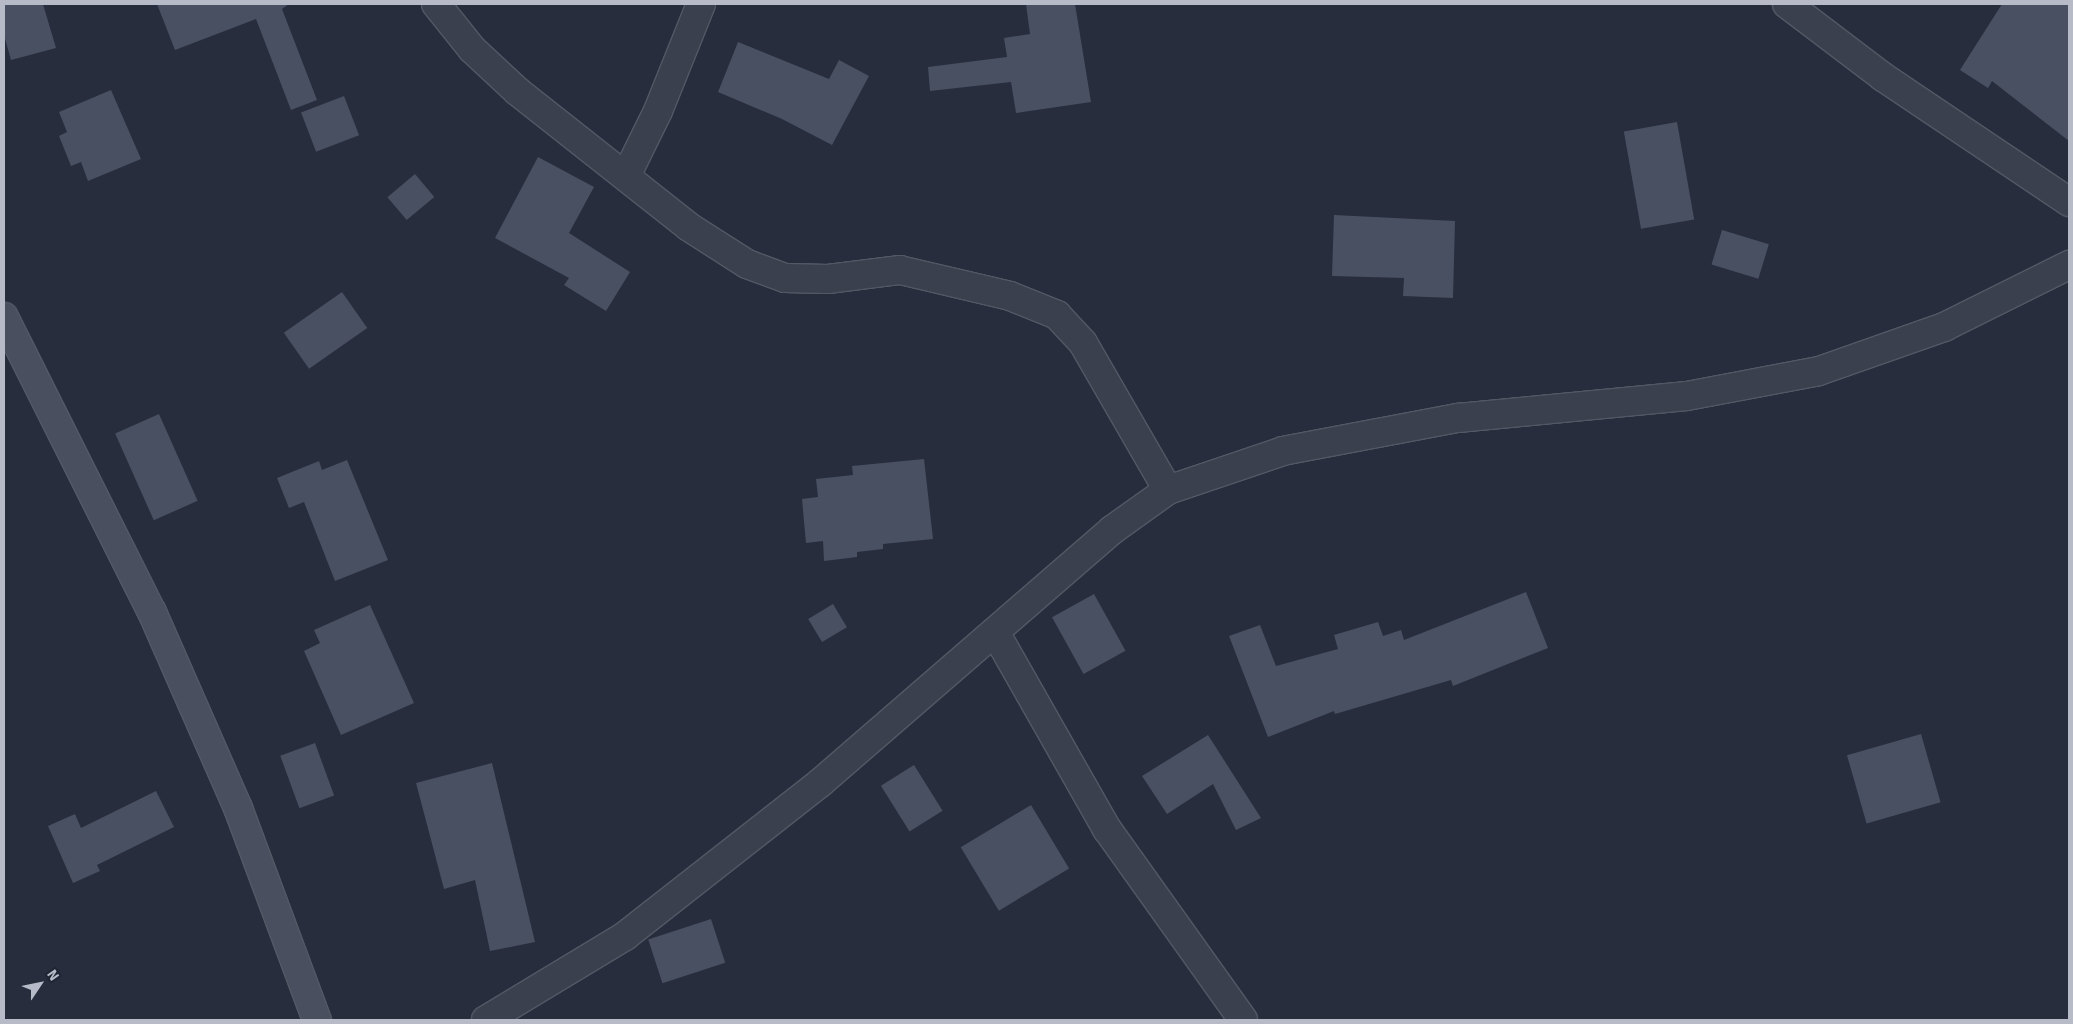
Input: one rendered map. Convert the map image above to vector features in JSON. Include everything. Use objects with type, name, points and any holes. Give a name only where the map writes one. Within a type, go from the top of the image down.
[{"type":"main road","points":[[4,317],[152,612],[238,808],[317,1020]]},
{"type":"street","points":[[436,4],[472,49],[516,91],[689,227],[739,259],[785,278],[828,279],[900,270],[1010,296],[1058,314],[1083,343],[1168,490]]},
{"type":"street","points":[[626,176],[658,112],[700,4]]},
{"type":"street","points":[[1787,4],[1883,77],[2069,202]]},
{"type":"street","points":[[486,1020],[625,936],[820,783],[1112,530],[1168,490],[1283,451],[1458,418],[1686,396],[1819,372],[1944,326],[2069,265]]},
{"type":"street","points":[[995,632],[1107,829],[1243,1020]]},
{"type":"building","points":[[4,4],[43,4],[56,48],[11,60],[4,35]]},
{"type":"building","points":[[157,4],[289,4],[282,9],[317,100],[291,110],[256,19],[175,50]]},
{"type":"building","points":[[1026,4],[1075,4],[1091,102],[1016,113],[1011,82],[930,91],[928,67],[1007,57],[1004,38],[1030,34]]},
{"type":"building","points":[[2002,4],[2069,4],[2069,141],[1992,81],[1988,88],[1960,70]]},
{"type":"building","points":[[738,42],[829,79],[839,60],[869,76],[832,145],[782,119],[718,92]]},
{"type":"building","points":[[111,90],[141,159],[88,181],[81,162],[71,166],[59,136],[67,132],[59,112]]},
{"type":"building","points":[[344,96],[359,135],[316,152],[301,112]]},
{"type":"building","points":[[1677,122],[1694,219],[1641,229],[1624,131]]},
{"type":"building","points":[[538,157],[594,187],[569,233],[630,272],[606,311],[564,285],[569,278],[495,238]]},
{"type":"building","points":[[415,174],[434,197],[407,220],[387,197]]},
{"type":"building","points":[[1334,215],[1455,221],[1453,298],[1403,296],[1404,278],[1332,276]]},
{"type":"building","points":[[1722,230],[1769,244],[1758,279],[1711,264]]},
{"type":"building","points":[[342,292],[367,328],[309,369],[284,333]]},
{"type":"building","points":[[159,414],[198,501],[154,520],[115,434]]},
{"type":"building","points":[[924,459],[933,539],[883,544],[883,549],[857,552],[857,557],[824,561],[823,541],[806,543],[802,499],[818,497],[816,479],[853,475],[852,466]]},
{"type":"building","points":[[347,460],[388,560],[335,581],[304,502],[289,508],[277,478],[319,461],[322,470]]},
{"type":"building","points":[[1526,592],[1548,648],[1453,686],[1451,680],[1335,714],[1334,711],[1268,737],[1229,636],[1260,625],[1276,666],[1338,649],[1334,635],[1378,622],[1383,636],[1401,630],[1404,640]]},
{"type":"building","points":[[1094,594],[1126,651],[1084,674],[1052,617]]},
{"type":"building","points":[[833,604],[847,627],[822,642],[808,619]]},
{"type":"building","points":[[370,605],[414,703],[341,735],[304,651],[320,643],[314,630]]},
{"type":"building","points":[[1921,734],[1941,802],[1867,823],[1847,755]]},
{"type":"building","points":[[1208,735],[1261,818],[1236,830],[1213,784],[1167,814],[1142,776]]},
{"type":"building","points":[[315,743],[334,796],[299,808],[280,756]]},
{"type":"building","points":[[492,763],[535,942],[490,951],[475,880],[444,889],[416,783]]},
{"type":"building","points":[[914,765],[943,811],[910,831],[881,786]]},
{"type":"building","points":[[156,791],[174,827],[97,865],[100,871],[73,883],[48,826],[75,814],[81,828]]},
{"type":"building","points":[[1031,805],[1069,868],[999,911],[961,847]]},
{"type":"building","points":[[711,919],[725,963],[662,983],[648,939]]}]
